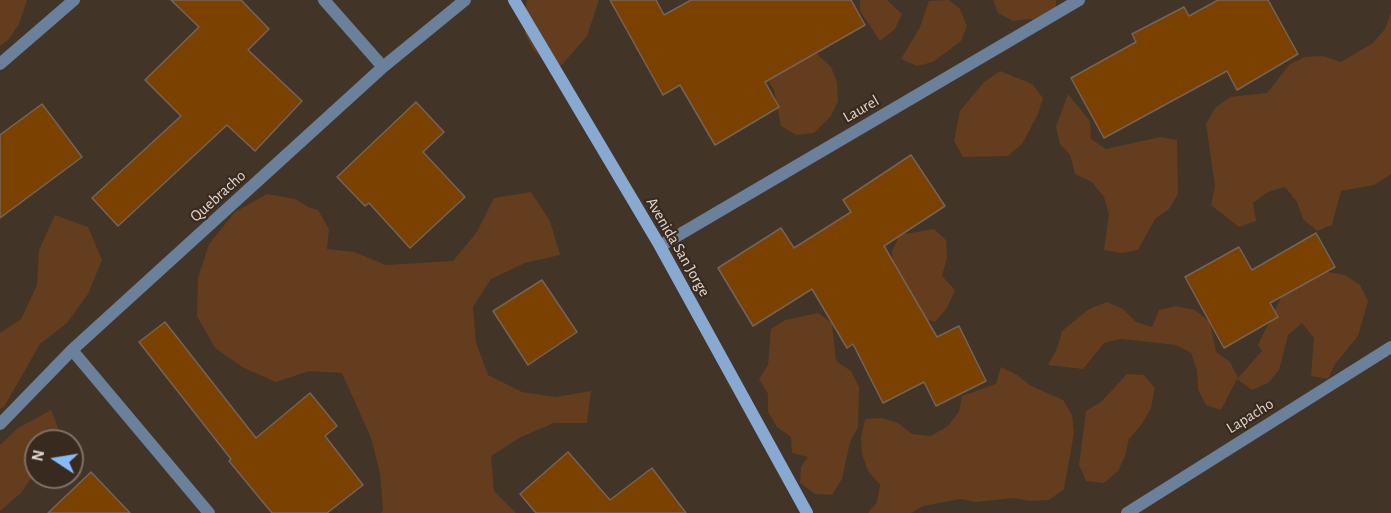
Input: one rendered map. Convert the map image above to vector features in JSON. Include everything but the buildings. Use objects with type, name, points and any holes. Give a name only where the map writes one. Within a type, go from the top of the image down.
[{"type":"street","points":[[0,64],[74,0]]},
{"type":"street","points":[[324,0],[383,67]]},
{"type":"street","name":"Quebracho","points":[[0,424],[72,350],[383,67],[465,0]]},
{"type":"street","name":"Avenida San Jorge","points":[[514,0],[660,246],[807,513]]},
{"type":"street","name":"Laurel","points":[[660,246],[1078,0]]},
{"type":"street","name":"Lapacho","points":[[1127,513],[1391,347]]},
{"type":"street","points":[[72,350],[209,513]]},
{"type":"shaded area","points":[[0,0],[27,0],[19,24],[9,39],[0,46]]},
{"type":"shaded area","points":[[527,0],[599,0],[587,36],[562,65],[546,62],[533,49],[525,34],[524,16]]},
{"type":"shaded area","points":[[860,0],[887,0],[902,14],[895,29],[880,41],[860,11]]},
{"type":"shaded area","points":[[949,0],[960,9],[967,26],[961,41],[933,62],[917,66],[901,59],[920,27],[929,1]]},
{"type":"shaded area","points":[[993,0],[1056,0],[1056,9],[1048,26],[1030,19],[1013,21],[998,13]]},
{"type":"shaded area","points":[[1391,13],[1391,174],[1374,185],[1341,191],[1332,225],[1317,231],[1303,219],[1297,202],[1285,187],[1268,192],[1253,203],[1256,221],[1239,227],[1211,205],[1215,186],[1206,124],[1215,108],[1230,97],[1267,93],[1290,64],[1305,57],[1323,56],[1341,62],[1373,43],[1385,29]]},
{"type":"shaded area","points":[[808,39],[818,55],[831,67],[837,82],[838,101],[831,116],[814,133],[796,135],[781,126],[774,90],[765,75]]},
{"type":"shaded area","points":[[1000,71],[1032,84],[1043,98],[1038,114],[1022,144],[1008,156],[963,157],[954,141],[960,111],[984,82]]},
{"type":"shaded area","points":[[1068,94],[1090,121],[1091,139],[1106,149],[1160,137],[1177,140],[1178,194],[1169,209],[1155,219],[1138,250],[1121,253],[1104,250],[1109,214],[1104,197],[1092,182],[1075,174],[1070,155],[1060,144],[1056,127]]},
{"type":"shaded area","points":[[531,192],[550,221],[560,255],[525,263],[491,279],[473,307],[476,343],[488,375],[522,392],[556,397],[591,391],[587,423],[554,423],[521,437],[491,456],[494,491],[516,513],[381,513],[383,510],[380,473],[371,438],[342,373],[309,371],[276,382],[244,368],[215,348],[197,316],[198,278],[209,244],[235,212],[267,194],[295,199],[318,210],[329,229],[327,249],[354,252],[386,265],[453,261],[477,232],[494,198]]},
{"type":"shaded area","points":[[55,215],[88,227],[102,260],[88,294],[67,323],[40,344],[4,407],[0,409],[0,333],[21,319],[37,285],[39,250]]},
{"type":"shaded area","points":[[934,229],[946,240],[947,258],[942,276],[955,290],[947,308],[935,322],[917,316],[893,268],[892,251],[900,235]]},
{"type":"shaded area","points":[[1328,272],[1345,275],[1360,285],[1368,301],[1358,336],[1335,364],[1328,379],[1311,376],[1314,338],[1302,323],[1288,335],[1279,370],[1268,383],[1252,390],[1237,379],[1221,410],[1206,405],[1198,389],[1197,370],[1191,353],[1176,345],[1121,339],[1104,343],[1083,369],[1048,365],[1057,349],[1062,331],[1089,309],[1107,302],[1123,309],[1136,322],[1152,327],[1159,310],[1176,306],[1195,310],[1210,322],[1216,352],[1230,362],[1238,378],[1262,351],[1258,345],[1291,277]]},
{"type":"shaded area","points":[[818,313],[832,323],[836,361],[851,371],[859,387],[858,427],[850,442],[842,479],[832,495],[815,494],[800,483],[801,467],[808,457],[792,453],[791,437],[777,427],[768,412],[768,394],[759,379],[768,365],[771,329],[785,320]]},
{"type":"shaded area","points":[[1001,367],[1017,375],[1031,386],[1063,400],[1072,415],[1074,433],[1064,489],[1049,500],[1031,501],[1013,498],[976,502],[960,499],[923,506],[911,513],[868,513],[877,502],[880,485],[868,471],[862,454],[861,437],[865,419],[882,418],[898,423],[912,434],[931,436],[948,426],[959,412],[962,396],[996,384]]},
{"type":"shaded area","points":[[1127,374],[1144,375],[1155,388],[1151,408],[1142,424],[1129,439],[1118,471],[1104,483],[1086,481],[1079,465],[1086,411],[1101,402]]},
{"type":"shaded area","points":[[51,410],[58,429],[24,429],[24,489],[0,511],[0,445],[18,428]]}]
